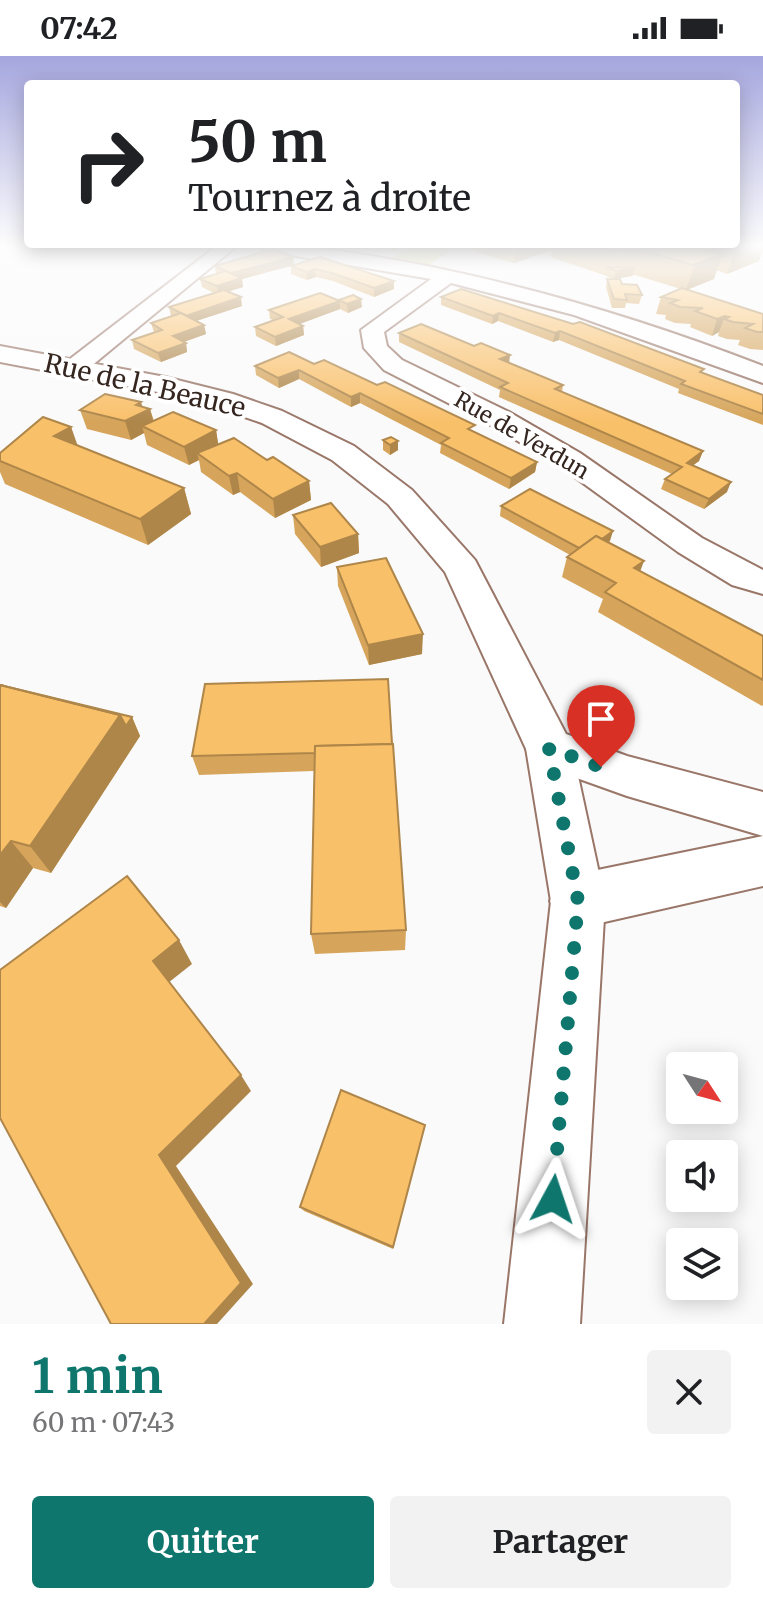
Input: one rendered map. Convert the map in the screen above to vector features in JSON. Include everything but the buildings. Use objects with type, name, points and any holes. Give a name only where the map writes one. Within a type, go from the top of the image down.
[{"type":"street","points":[[75,367],[154,304]]},
{"type":"street","name":"Rue de Verdun","points":[[409,304],[372,330],[376,348],[393,365],[499,418],[569,459],[690,545],[745,577],[763,582]]},
{"type":"street","points":[[557,304],[618,321],[763,375]]},
{"type":"street","name":"Rue de la Beauce","points":[[0,354],[165,385],[272,417],[343,453],[400,497],[462,568],[549,748],[578,901],[542,1324]]},
{"type":"street","points":[[549,748],[627,776],[763,814]]},
{"type":"street","points":[[578,901],[763,861]]},
{"type":"route","points":[[553,1199],[578,901],[549,748],[601,767]]}]
